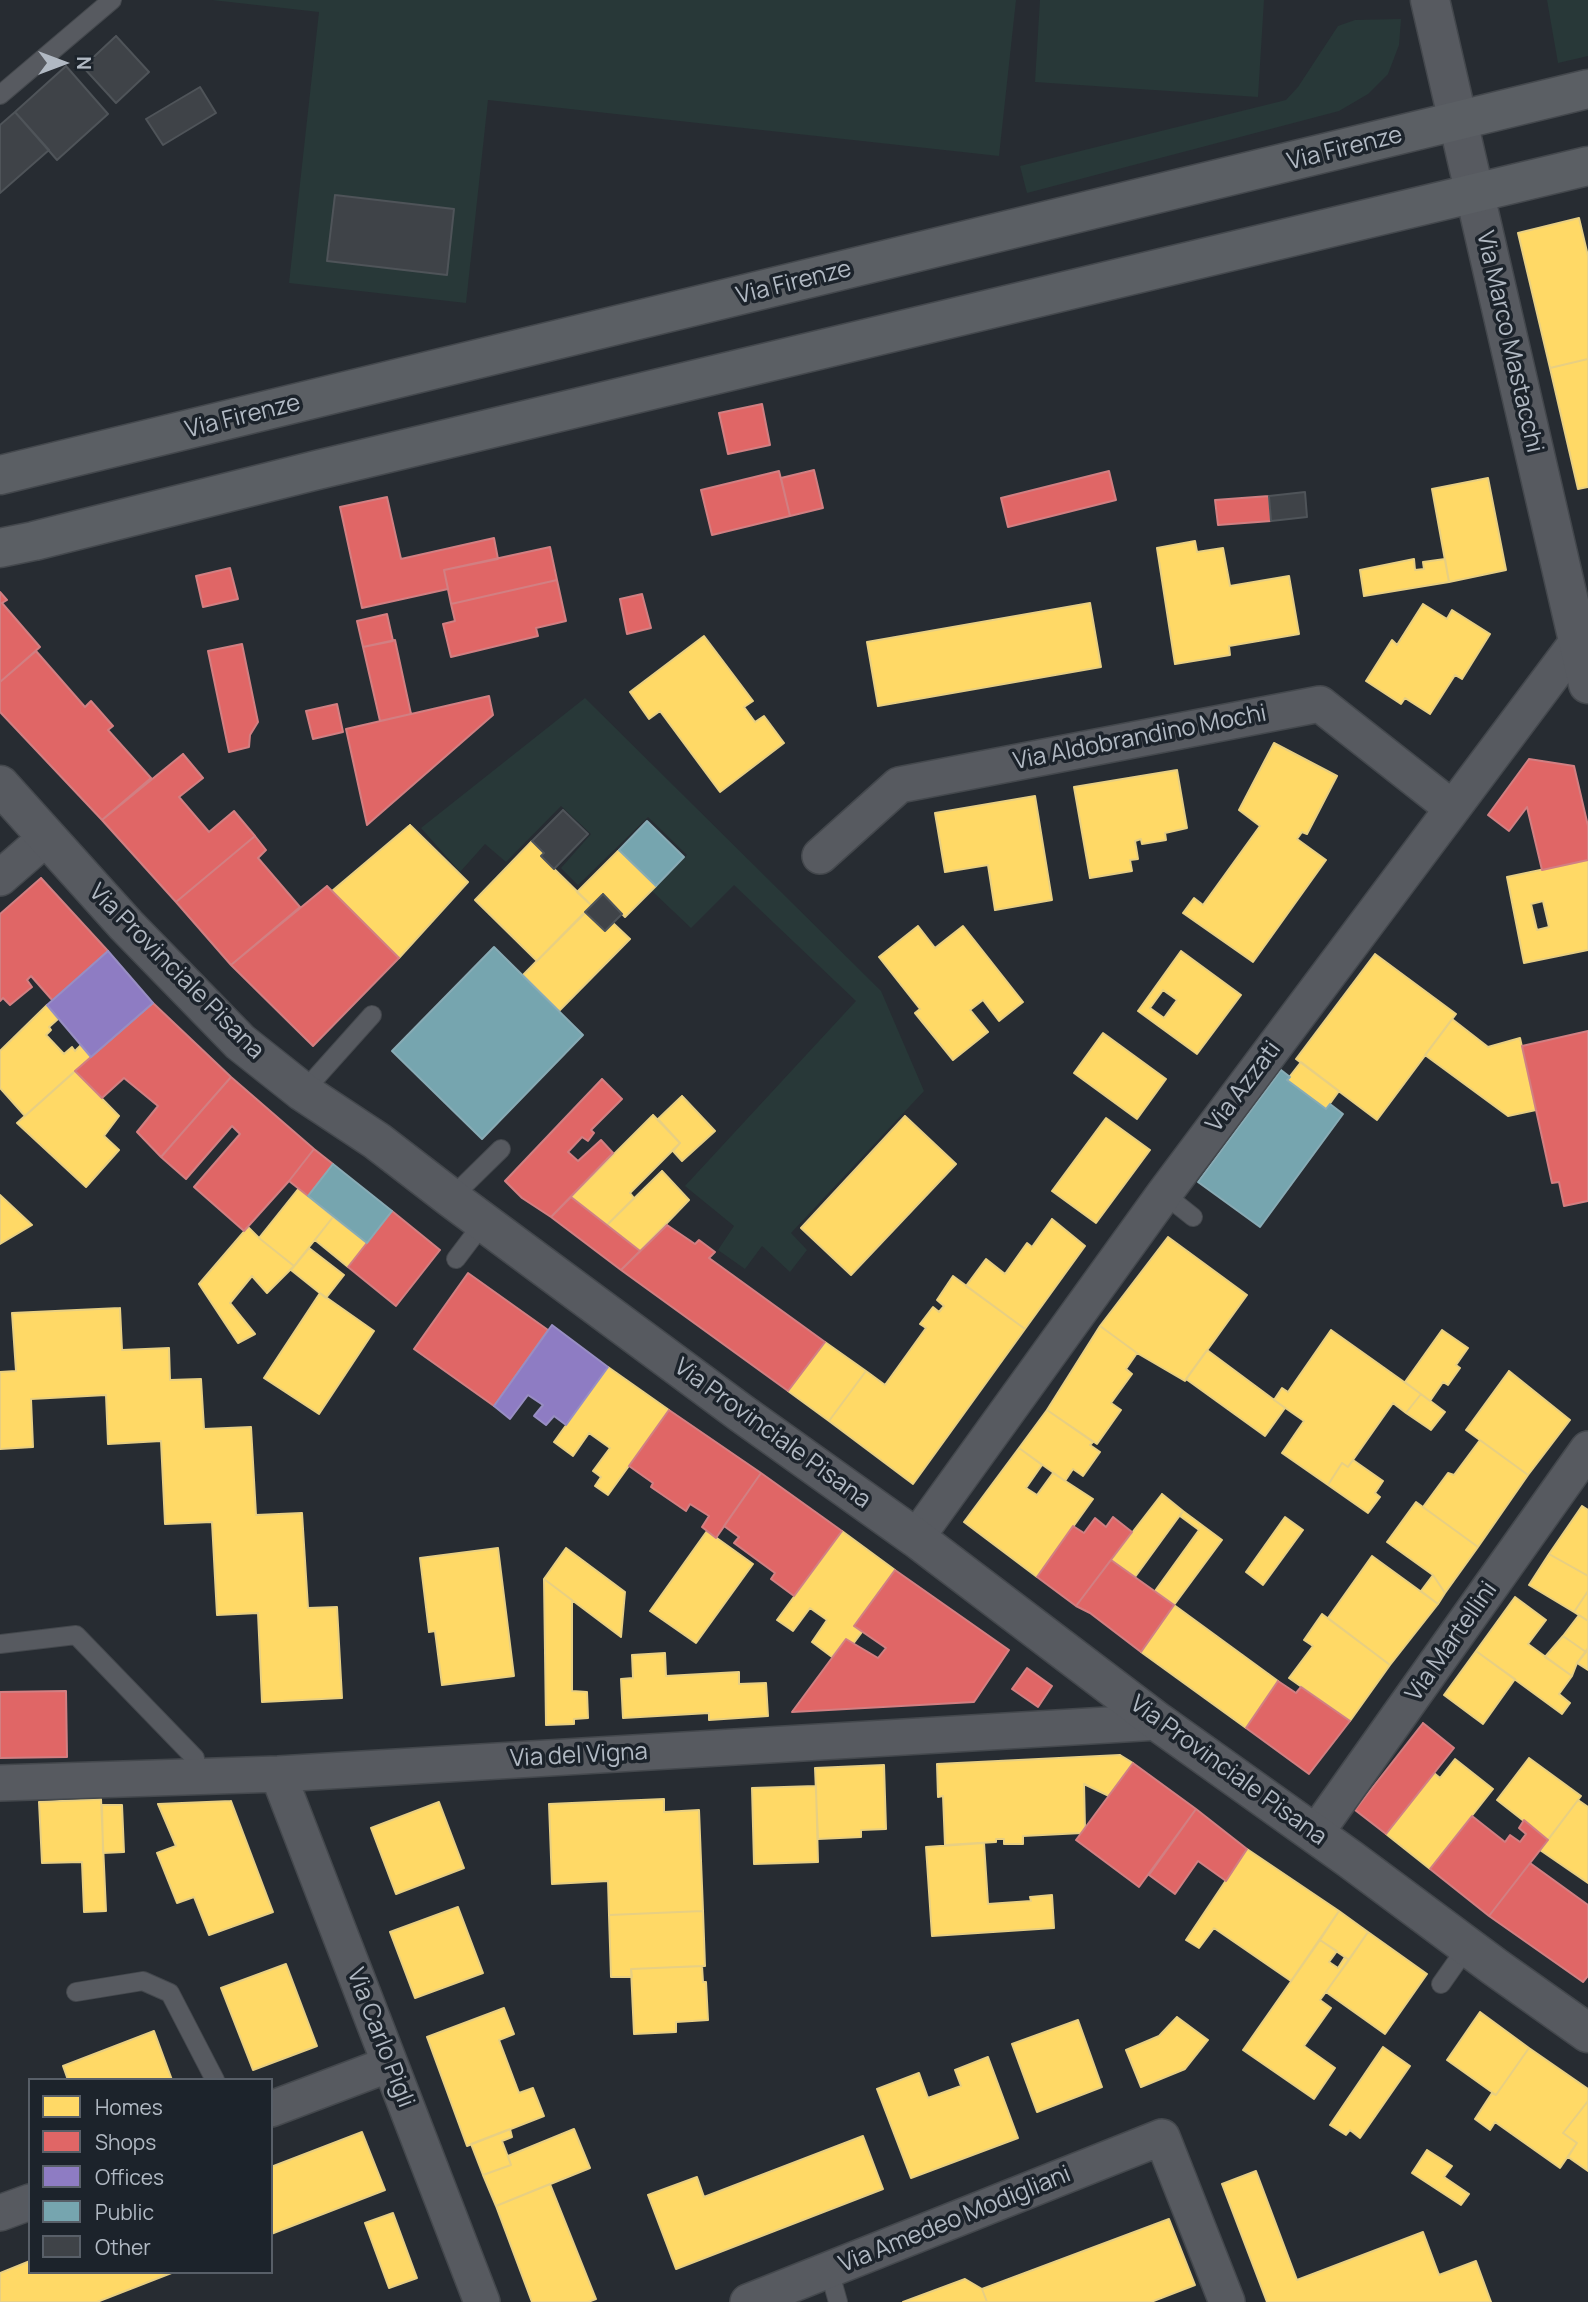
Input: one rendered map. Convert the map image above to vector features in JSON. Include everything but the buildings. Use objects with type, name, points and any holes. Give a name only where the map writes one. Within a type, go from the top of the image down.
[{"type":"main road","name":"Via Firenze","points":[[0,475],[1588,89]]},
{"type":"main road","points":[[0,548],[1588,166]]},
{"type":"street","name":"Via Marco Mastacchi","points":[[1430,0],[1588,684]]},
{"type":"street","name":"Via Azzati","points":[[916,1538],[1164,1194],[1578,641]]},
{"type":"street","name":"Via Aldobrandino Mochi","points":[[820,856],[899,785],[1320,704],[1452,808]]},
{"type":"street","name":"Via Provinciale Pisana","points":[[0,785],[126,925],[240,1042],[303,1092],[377,1141],[741,1413],[916,1538],[1158,1722],[1588,2033]]},
{"type":"street","points":[[0,878],[46,838]]},
{"type":"street","name":"Via Martellini","points":[[1315,1834],[1588,1449]]},
{"type":"street","name":"Via del Vigna","points":[[0,1783],[278,1774],[1158,1722]]},
{"type":"street","name":"Via Carlo Pigli","points":[[278,1774],[482,2302]]},
{"type":"street","points":[[273,2108],[390,2064]]},
{"type":"street","name":"Via Amedeo Modigliani","points":[[748,2302],[833,2286],[1162,2137],[1227,2302]]},
{"type":"street","points":[[0,2213],[28,2203]]},
{"type":"lane","points":[[0,95],[112,0]]},
{"type":"lane","points":[[303,1092],[372,1015]]},
{"type":"lane","points":[[451,1198],[501,1149]]},
{"type":"lane","points":[[1164,1194],[1193,1217]]},
{"type":"lane","points":[[456,1259],[484,1222]]},
{"type":"lane","points":[[0,1644],[76,1634],[195,1758],[196,1776]]},
{"type":"lane","points":[[1441,1984],[1467,1947]]},
{"type":"lane","points":[[76,1992],[143,1981],[170,1993],[214,2078]]},
{"type":"shaded area","points":[[212,0],[1016,0],[999,156],[488,100],[466,303],[289,283],[319,12]]},
{"type":"shaded area","points":[[1040,0],[1264,0],[1258,97],[1035,82]]},
{"type":"shaded area","points":[[1547,0],[1588,0],[1588,56],[1558,63]]},
{"type":"shaded area","points":[[1401,19],[1399,45],[1388,74],[1368,94],[1339,111],[1027,193],[1020,166],[1286,100],[1298,87],[1338,26],[1355,20]]},
{"type":"shaded area","points":[[585,698],[881,991],[924,1091],[791,1233],[807,1250],[790,1272],[762,1246],[745,1269],[718,1250],[734,1226],[685,1186],[856,1001],[734,885],[691,928],[652,891],[687,855],[648,817],[578,885],[561,868],[591,834],[561,806],[506,862],[485,844],[460,872],[421,828]]}]
